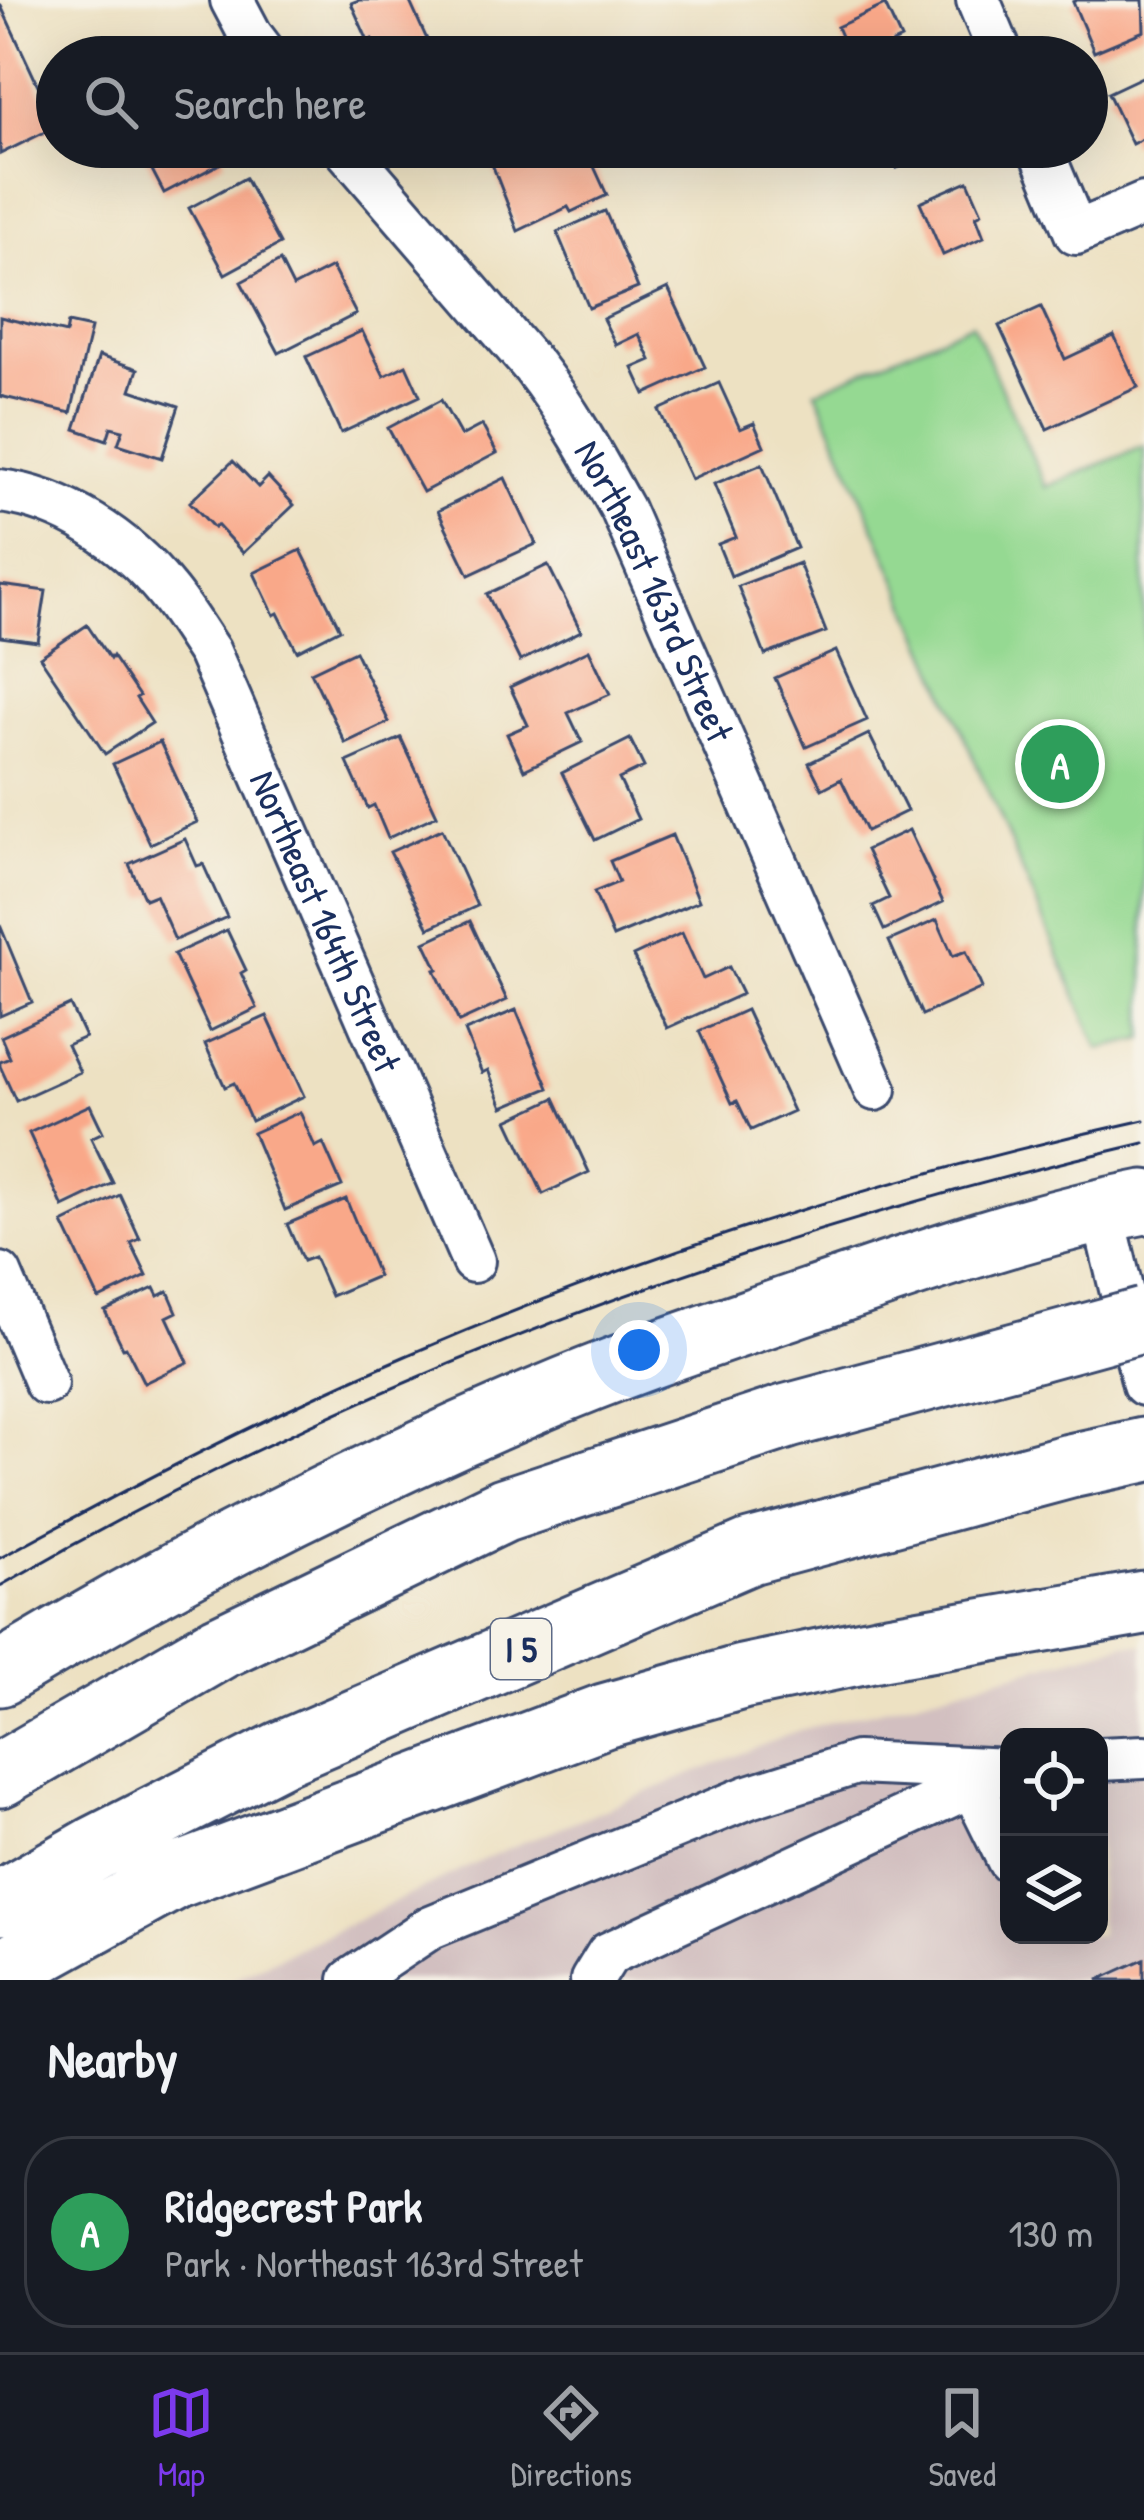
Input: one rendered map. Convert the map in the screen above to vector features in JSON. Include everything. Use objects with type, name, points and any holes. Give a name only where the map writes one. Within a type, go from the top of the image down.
[{"type":"highway","points":[[0,1674],[283,1517],[543,1398],[928,1260],[1123,1206]]},
{"type":"highway","points":[[0,1775],[220,1647],[503,1510],[788,1416],[1144,1320]]},
{"type":"highway","name":"I 5","points":[[0,1903],[96,1847],[280,1754],[750,1552],[1144,1450]]},
{"type":"highway","points":[[0,1973],[174,1877],[604,1716],[742,1677],[1144,1603]]},
{"type":"street","points":[[232,0],[251,36]]},
{"type":"street","points":[[978,0],[993,36]]},
{"type":"street","name":"Northeast 163rd Street","points":[[362,168],[560,401],[622,509],[875,1090]]},
{"type":"street","points":[[1049,168],[1076,233],[1144,204]]},
{"type":"street","name":"Northeast 164th Street","points":[[0,491],[25,494],[94,526],[165,588],[209,652],[473,1262]]},
{"type":"street","points":[[1123,1206],[1144,1384]]},
{"type":"street","points":[[0,1274],[46,1383]]},
{"type":"street","points":[[1108,1759],[1144,1757]]},
{"type":"street","points":[[351,1980],[430,1928],[749,1797],[856,1763],[995,1775]]},
{"type":"street","points":[[995,1775],[1005,1836]]},
{"type":"street","points":[[592,1980],[608,1954],[995,1775]]},
{"type":"shaded area","points":[[1124,1644],[1144,1645],[1144,1980],[231,1980],[497,1853],[800,1730]]},
{"type":"green space","points":[[972,323],[1046,487],[1144,446],[1144,1039],[1099,1049],[816,391]]},
{"type":"building","points":[[409,0],[425,36],[366,36],[351,3]]},
{"type":"building","points":[[1143,0],[1144,31],[1108,46],[1108,36],[1087,36],[1073,2]]},
{"type":"building","points":[[0,4],[36,81],[36,136],[0,154]]},
{"type":"building","points":[[885,5],[900,36],[841,36],[837,27]]},
{"type":"building","points":[[1144,76],[1144,138],[1132,144],[1108,93]]},
{"type":"building","points":[[151,168],[212,168],[164,193]]},
{"type":"building","points":[[494,168],[595,168],[607,195],[518,231]]},
{"type":"building","points":[[245,178],[280,244],[225,274],[189,208]]},
{"type":"building","points":[[968,181],[982,213],[976,216],[984,237],[943,255],[920,202]]},
{"type":"building","points":[[605,211],[638,288],[589,308],[557,232]]},
{"type":"building","points":[[280,261],[293,287],[332,267],[356,314],[279,353],[241,282]]},
{"type":"building","points":[[668,288],[705,367],[645,394],[633,368],[651,360],[639,334],[616,345],[603,319]]},
{"type":"building","points":[[1041,307],[1065,359],[1114,336],[1138,387],[1047,429],[999,326]]},
{"type":"building","points":[[0,317],[66,333],[68,323],[91,328],[71,413],[0,396]]},
{"type":"building","points":[[362,331],[384,376],[406,365],[420,396],[341,433],[306,357]]},
{"type":"building","points":[[99,356],[138,369],[131,390],[179,406],[162,458],[118,444],[123,430],[111,427],[107,440],[75,429]]},
{"type":"building","points":[[719,383],[740,429],[754,423],[764,446],[691,479],[659,410]]},
{"type":"building","points":[[441,400],[461,436],[482,425],[497,453],[423,492],[388,428]]},
{"type":"building","points":[[233,461],[258,487],[268,477],[294,505],[243,553],[190,502]]},
{"type":"building","points":[[762,464],[797,548],[731,576],[718,544],[736,537],[714,484]]},
{"type":"building","points":[[505,478],[536,544],[469,575],[438,511]]},
{"type":"building","points":[[301,550],[340,629],[297,651],[254,573]]},
{"type":"building","points":[[799,563],[826,632],[765,655],[738,586]]},
{"type":"building","points":[[548,565],[581,631],[520,661],[487,594]]},
{"type":"building","points":[[0,585],[46,591],[38,642],[0,637]]},
{"type":"building","points":[[87,625],[139,696],[152,723],[105,754],[40,657]]},
{"type":"building","points":[[589,650],[610,694],[568,713],[582,742],[524,770],[507,734],[528,725],[510,687]]},
{"type":"building","points":[[355,651],[389,722],[345,743],[311,672]]},
{"type":"building","points":[[836,651],[867,720],[806,747],[775,678]]},
{"type":"building","points":[[869,734],[907,811],[866,831],[841,779],[822,789],[809,763]]},
{"type":"building","points":[[401,738],[437,815],[388,838],[347,762]]},
{"type":"building","points":[[630,739],[644,767],[619,779],[638,819],[595,840],[562,773]]},
{"type":"building","points":[[160,742],[197,822],[150,844],[113,764]]},
{"type":"building","points":[[442,829],[477,906],[429,928],[390,852]]},
{"type":"building","points":[[909,830],[943,902],[884,930],[873,906],[889,898],[866,850]]},
{"type":"building","points":[[672,835],[699,901],[613,937],[594,892],[619,882],[610,861]]},
{"type":"building","points":[[185,839],[197,866],[203,864],[227,917],[175,940],[155,895],[145,899],[129,864]]},
{"type":"building","points":[[937,920],[953,956],[966,951],[982,988],[922,1015],[889,941]]},
{"type":"building","points":[[470,921],[507,1000],[459,1022],[425,942]]},
{"type":"building","points":[[0,925],[32,1002],[0,1016]]},
{"type":"building","points":[[227,930],[257,1008],[210,1031],[174,954]]},
{"type":"building","points":[[682,933],[703,979],[729,967],[742,994],[667,1028],[633,956]]},
{"type":"building","points":[[70,1005],[85,1037],[67,1045],[80,1072],[16,1101],[0,1066],[10,1058],[1,1037]]},
{"type":"building","points":[[516,1010],[549,1088],[503,1107],[465,1031]]},
{"type":"building","points":[[746,1010],[793,1111],[751,1130],[737,1101],[732,1103],[699,1031]]},
{"type":"building","points":[[267,1016],[304,1096],[251,1121],[234,1083],[225,1087],[205,1044]]},
{"type":"building","points":[[555,1098],[589,1172],[543,1194],[508,1120]]},
{"type":"building","points":[[90,1105],[103,1132],[91,1138],[113,1183],[63,1207],[29,1133]]},
{"type":"building","points":[[300,1112],[315,1147],[323,1143],[342,1186],[285,1210],[253,1133]]},
{"type":"building","points":[[120,1195],[140,1239],[131,1243],[147,1276],[99,1299],[63,1223]]},
{"type":"building","points":[[346,1199],[378,1276],[331,1296],[314,1257],[303,1261],[287,1224]]},
{"type":"building","points":[[154,1288],[158,1296],[168,1291],[177,1312],[167,1317],[188,1362],[144,1383],[105,1311]]},
{"type":"building","points":[[1144,1959],[1144,1980],[1098,1980]]},
{"type":"tram line","points":[[0,1558],[304,1402],[587,1283],[863,1192],[1144,1120]]},
{"type":"tram line","points":[[0,1586],[273,1443],[556,1322],[847,1222],[1144,1143]]},
{"type":"place","name":"Ridgecrest Park","points":[[1060,764]]}]
